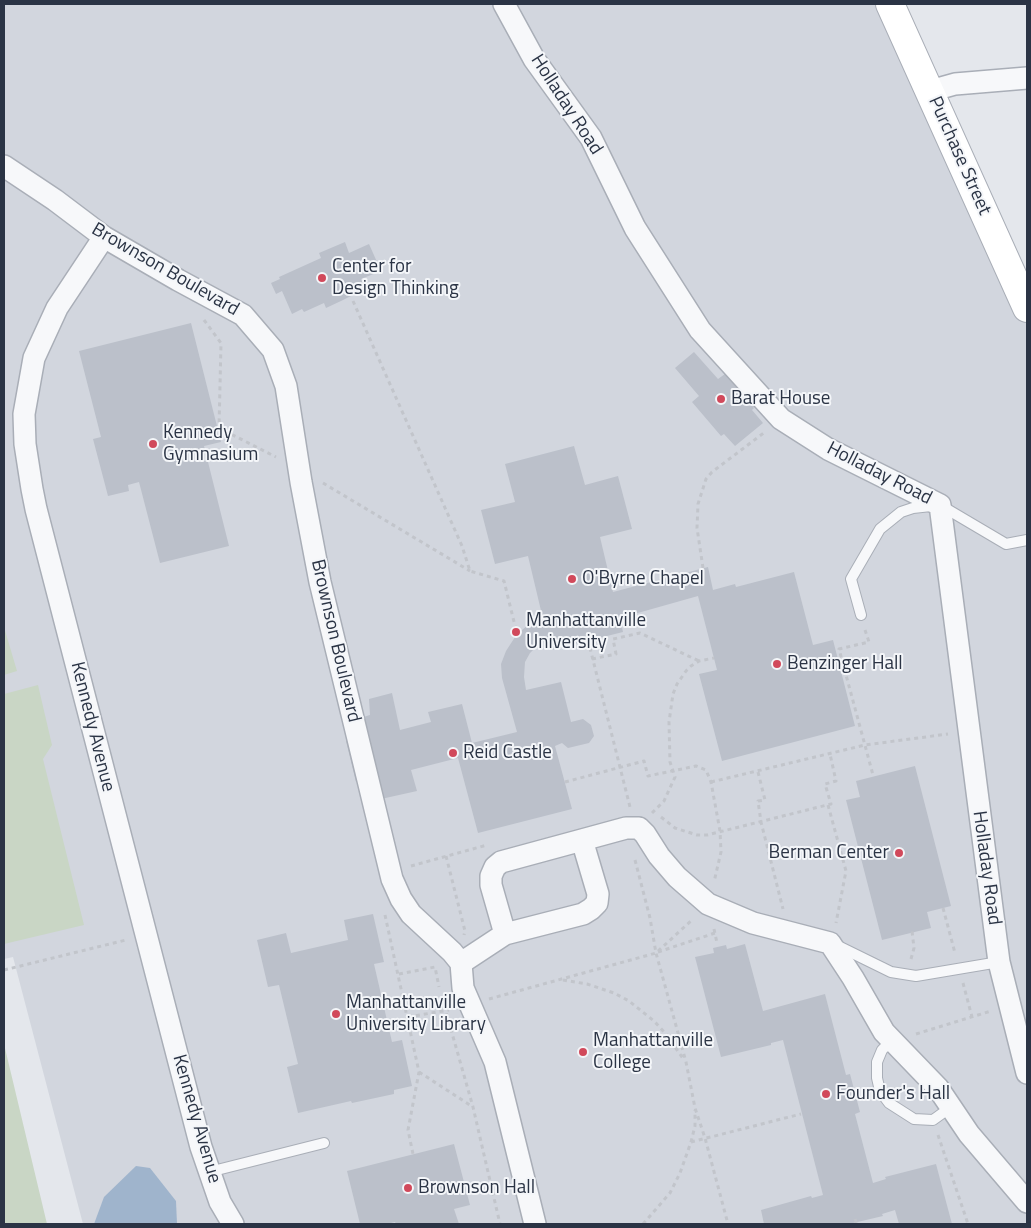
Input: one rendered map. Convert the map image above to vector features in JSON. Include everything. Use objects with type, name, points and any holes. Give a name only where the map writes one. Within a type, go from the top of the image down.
[{"type":"main road","name":"Purchase Street","points":[[890,4],[1027,308]]},
{"type":"street","name":"Holladay Road","points":[[504,4],[534,59],[591,138],[635,228],[700,330],[781,419],[828,449],[940,505],[999,962],[1027,1073]]},
{"type":"street","points":[[930,91],[955,84],[1027,78]]},
{"type":"street","name":"Brownson Boulevard","points":[[4,166],[55,200],[104,238],[243,315],[273,350],[286,386],[301,482],[320,582],[392,879],[401,899],[411,914],[456,957]]},
{"type":"street","name":"Kennedy Avenue","points":[[104,238],[57,308],[34,358],[24,414],[25,444],[36,509],[146,936],[209,1172],[220,1202],[233,1224]]},
{"type":"street","points":[[505,934],[491,885],[491,876],[495,867],[501,862],[626,828],[639,828],[677,877],[708,904],[753,923],[830,942],[884,1032],[938,1088],[968,1134],[1027,1202]]},
{"type":"street","points":[[535,1224],[495,1062],[469,1005],[456,957],[505,934],[583,914],[597,903],[598,894],[582,840]]},
{"type":"lane","points":[[861,615],[851,579],[880,529],[901,512],[913,508],[940,505],[1006,544],[1027,540]]},
{"type":"lane","points":[[830,942],[891,972],[916,976],[999,962]]},
{"type":"lane","points":[[891,1041],[882,1050],[877,1062],[877,1078],[880,1092],[888,1103],[914,1119],[933,1120],[951,1108]]},
{"type":"lane","points":[[209,1172],[324,1143]]},
{"type":"path","points":[[353,301],[462,546],[470,571],[504,581],[517,634]]},
{"type":"path","points":[[702,568],[697,528],[698,504],[706,479],[712,472],[781,419]]},
{"type":"path","points":[[861,615],[868,642],[839,649],[873,775]]},
{"type":"path","points":[[592,659],[616,654],[613,639],[640,633],[699,662]]},
{"type":"path","points":[[588,640],[630,807],[623,811],[626,828],[650,918],[656,953],[728,1224]]},
{"type":"path","points":[[714,658],[699,662],[681,676],[673,694],[669,722],[669,745],[670,762],[674,777],[664,801],[655,812],[676,828],[685,832],[707,835],[828,805],[831,804],[826,784],[836,781],[830,754]]},
{"type":"path","points":[[711,782],[865,745],[969,731]]},
{"type":"path","points":[[565,782],[644,761],[648,776],[696,766],[706,770],[711,782],[720,831],[721,852],[708,904],[656,953]]},
{"type":"path","points":[[758,772],[765,800],[758,802],[761,822],[790,933]]},
{"type":"path","points":[[828,805],[846,871],[835,931],[830,942]]},
{"type":"path","points":[[399,974],[435,967],[456,957],[465,931],[446,856]]},
{"type":"path","points":[[906,974],[914,948],[912,931]]},
{"type":"path","points":[[408,1018],[469,1005],[656,953],[715,934]]},
{"type":"path","points":[[4,970],[146,936]]},
{"type":"path","points":[[435,967],[445,1011],[473,1107],[500,1224]]},
{"type":"path","points":[[562,979],[587,984],[614,993],[629,1001],[654,1021],[686,1062]]},
{"type":"path","points":[[891,1041],[1010,1006]]},
{"type":"path","points":[[420,1072],[473,1107]]},
{"type":"path","points":[[643,1224],[670,1193],[680,1173],[695,1126],[696,1108]]},
{"type":"path","points":[[691,1142],[801,1114]]},
{"type":"path","points":[[856,1219],[857,1224]]},
{"type":"shaded area","name":"Manhattanville University","points":[[4,4],[889,4],[1027,308],[1027,1224],[83,1224],[13,957],[4,959]]},
{"type":"green space","points":[[4,627],[17,671],[4,675]]},
{"type":"green space","points":[[38,685],[52,745],[43,759],[84,925],[4,944],[4,694]]},
{"type":"green space","points":[[4,1044],[47,1224],[4,1224]]},
{"type":"water","points":[[136,1166],[150,1168],[176,1201],[177,1224],[94,1224],[104,1197]]},
{"type":"building","name":"Center for Design Thinking","points":[[345,242],[349,253],[369,244],[381,271],[361,279],[365,289],[341,301],[326,308],[324,303],[304,312],[302,309],[292,314],[282,291],[276,294],[271,283],[280,279],[279,277],[321,258],[319,253]]},
{"type":"building","name":"Kennedy Gymnasium","points":[[191,323],[221,442],[204,446],[229,546],[160,563],[139,482],[128,485],[129,491],[108,496],[93,439],[101,437],[79,351]]},
{"type":"building","name":"Barat House","points":[[694,352],[718,379],[725,374],[754,408],[752,410],[763,423],[735,446],[724,434],[721,436],[692,402],[699,396],[675,368]]},
{"type":"building","points":[[574,446],[585,485],[618,476],[632,529],[600,537],[613,592],[708,567],[713,590],[735,584],[736,587],[794,572],[813,645],[833,640],[855,726],[722,761],[699,674],[717,670],[698,596],[620,618],[623,632],[551,650],[549,640],[539,644],[530,653],[525,662],[524,677],[526,690],[561,682],[571,722],[583,719],[591,725],[594,736],[589,743],[568,748],[562,743],[555,746],[572,809],[478,833],[458,758],[411,770],[417,791],[381,799],[376,777],[356,782],[346,741],[365,737],[360,718],[370,715],[369,699],[392,693],[400,730],[431,722],[428,712],[462,704],[472,743],[517,732],[502,678],[501,664],[506,651],[517,634],[527,626],[543,619],[528,556],[495,564],[481,510],[515,502],[505,464]]},
{"type":"building","name":"Berman Center","points":[[915,766],[951,906],[927,912],[931,928],[882,940],[846,800],[860,797],[856,781]]},
{"type":"building","name":"Manhattanville University Library","points":[[373,914],[384,962],[374,964],[392,1042],[402,1040],[412,1086],[394,1090],[394,1094],[298,1113],[287,1067],[298,1064],[279,985],[268,987],[257,940],[286,933],[291,953],[348,940],[344,920]]},
{"type":"building","name":"Founder's Hall","points":[[745,944],[763,1011],[825,994],[846,1075],[850,1074],[860,1112],[855,1114],[873,1183],[886,1179],[885,1177],[936,1164],[952,1224],[899,1224],[895,1210],[882,1214],[883,1216],[849,1224],[764,1224],[761,1210],[811,1196],[812,1198],[823,1195],[783,1040],[771,1043],[771,1045],[721,1057],[695,957],[714,953],[713,948],[726,945],[727,949]]},
{"type":"building","name":"Brownson Hall","points":[[454,1144],[470,1205],[454,1209],[459,1224],[396,1224],[395,1222],[387,1224],[360,1224],[347,1171]]},
{"type":"place","name":"Center for Design Thinking","points":[[322,278]]},
{"type":"place","name":"Barat House","points":[[721,399]]},
{"type":"place","name":"Kennedy Gymnasium","points":[[153,444]]},
{"type":"place","name":"O'Byrne Chapel","points":[[572,579]]},
{"type":"place","name":"Manhattanville University","points":[[516,632]]},
{"type":"place","name":"Benzinger Hall","points":[[777,664]]},
{"type":"place","name":"Reid Castle","points":[[453,753]]},
{"type":"place","name":"Berman Center","points":[[899,853]]},
{"type":"place","name":"Manhattanville University Library","points":[[336,1014]]},
{"type":"place","name":"Manhattanville College","points":[[583,1052]]},
{"type":"place","name":"Founder's Hall","points":[[826,1094]]},
{"type":"place","name":"Brownson Hall","points":[[408,1188]]}]
